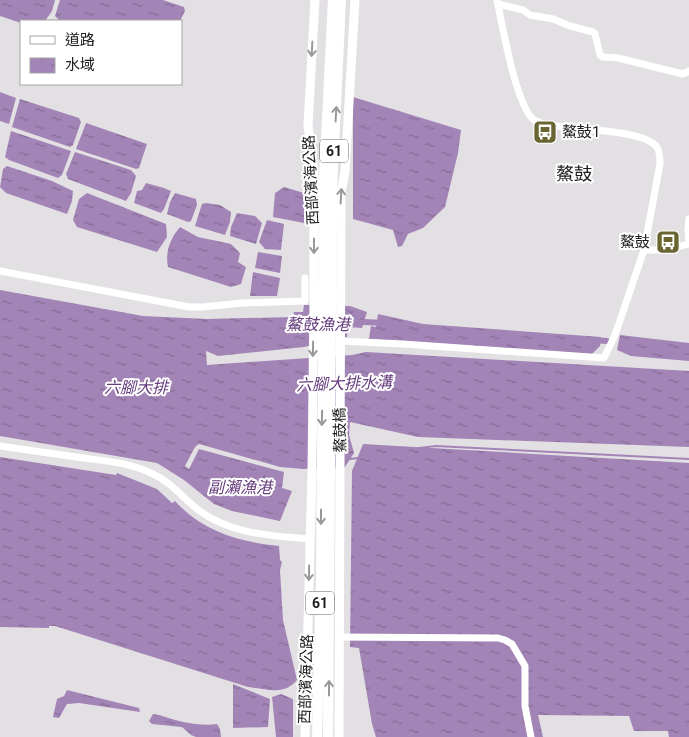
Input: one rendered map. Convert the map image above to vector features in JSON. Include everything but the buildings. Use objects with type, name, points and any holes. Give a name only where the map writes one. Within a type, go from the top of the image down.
[{"type":"highway","name":"61","points":[[328,300],[324,178],[333,0]]},
{"type":"highway","name":"61","points":[[328,300],[341,0]]},
{"type":"highway","name":"鰲鼓橋","points":[[322,470],[328,300]]},
{"type":"highway","name":"61","points":[[317,737],[322,470]]},
{"type":"highway","name":"61","points":[[322,470],[328,737]]},
{"type":"main road","name":"西部濱海公路","points":[[315,0],[308,125],[328,300]]},
{"type":"main road","name":"西部濱海公路","points":[[328,300],[345,172],[355,0]]},
{"type":"main road","name":"鰲鼓橋","points":[[328,300],[340,341],[339,637]]},
{"type":"main road","name":"西部濱海公路","points":[[304,737],[310,539],[322,470]]},
{"type":"main road","points":[[339,637],[339,737]]},
{"type":"street","points":[[340,341],[604,358],[615,335],[644,250],[660,164],[658,148],[650,141],[637,135],[568,128],[543,124],[534,120],[524,106],[520,94],[505,40],[498,2],[523,10],[530,15],[553,19],[593,32],[600,55],[603,57],[618,58],[684,74],[689,71]]},
{"type":"street","points":[[644,250],[665,250],[689,244],[689,219]]},
{"type":"street","points":[[0,271],[202,307],[243,303],[305,301],[305,278]]},
{"type":"street","points":[[0,446],[133,466],[154,474],[176,489],[197,509],[214,520],[234,528],[257,533],[310,539]]},
{"type":"street","points":[[339,637],[498,638],[505,640],[512,644],[525,666],[525,706],[531,737]]},
{"type":"water","points":[[0,0],[55,0],[52,11],[46,20],[20,20],[20,23],[0,16]]},
{"type":"water","points":[[60,0],[163,0],[184,7],[185,11],[180,20],[59,20],[55,16]]},
{"type":"water","points":[[0,92],[16,98],[9,124],[0,121]]},
{"type":"water","points":[[353,97],[461,130],[458,153],[445,207],[423,228],[408,234],[402,246],[398,247],[393,230],[353,219]]},
{"type":"water","points":[[20,99],[79,118],[81,122],[73,145],[70,147],[12,127]]},
{"type":"water","points":[[86,123],[147,144],[139,168],[136,169],[76,149]]},
{"type":"water","points":[[11,131],[71,151],[62,175],[58,178],[5,157]]},
{"type":"water","points":[[75,152],[131,170],[136,176],[131,193],[126,201],[68,179],[66,174]]},
{"type":"water","points":[[7,166],[52,181],[73,191],[72,201],[67,214],[6,193],[0,187],[3,169]]},
{"type":"water","points":[[146,183],[171,191],[161,213],[134,203],[137,191],[142,190]]},
{"type":"water","points":[[284,187],[304,193],[304,223],[273,217],[275,193]]},
{"type":"water","points":[[87,193],[166,224],[167,237],[157,252],[77,227],[73,220],[79,199]]},
{"type":"water","points":[[175,193],[196,199],[197,205],[191,221],[188,222],[167,214]]},
{"type":"water","points":[[202,204],[220,205],[231,212],[230,222],[225,235],[195,226]]},
{"type":"water","points":[[237,213],[255,216],[262,223],[256,244],[230,236],[231,227]]},
{"type":"water","points":[[267,220],[284,224],[281,250],[265,249],[259,242]]},
{"type":"water","points":[[180,227],[198,237],[231,244],[240,253],[238,262],[246,267],[241,284],[231,287],[168,267],[167,256],[169,246],[173,236]]},
{"type":"water","points":[[258,252],[282,256],[280,273],[255,268]]},
{"type":"water","points":[[253,272],[280,278],[277,296],[250,296]]},
{"type":"water","points":[[0,290],[143,316],[207,319],[293,317],[294,312],[303,312],[304,305],[350,306],[367,312],[362,328],[348,327],[347,337],[304,347],[218,356],[206,351],[207,365],[352,355],[366,352],[689,371],[689,447],[418,437],[350,422],[349,435],[354,453],[345,467],[303,469],[280,467],[199,444],[195,447],[185,466],[189,469],[199,449],[284,472],[282,488],[292,491],[280,521],[232,511],[214,504],[184,480],[157,463],[0,436]]},
{"type":"water","points":[[378,314],[423,324],[601,337],[600,346],[592,354],[369,339],[371,326],[376,327]]},
{"type":"water","points":[[620,335],[689,343],[689,361],[631,356],[617,350]]},
{"type":"water","points":[[363,444],[689,463],[689,737],[669,737],[668,731],[634,731],[629,716],[538,715],[543,737],[376,737],[359,648],[350,647],[352,471]]},
{"type":"water","points":[[0,457],[116,475],[117,473],[157,489],[172,503],[175,501],[197,520],[222,533],[250,542],[279,546],[280,560],[282,562],[280,570],[283,620],[297,680],[292,685],[281,690],[248,687],[55,626],[49,626],[49,628],[0,627]]},
{"type":"water","points":[[233,684],[270,699],[268,727],[233,728]]},
{"type":"water","points":[[67,690],[139,708],[140,712],[79,703],[67,704],[59,718],[53,717],[57,699],[64,696]]},
{"type":"water","points":[[281,694],[293,699],[293,737],[276,737],[272,697]]},
{"type":"water","points":[[153,714],[188,723],[217,724],[221,737],[196,737],[182,727],[152,724],[149,721]]},
{"type":"waterway","points":[[364,322],[384,323]]},
{"type":"waterway","points":[[593,340],[607,341]]},
{"type":"waterway","points":[[419,448],[436,446],[689,459]]},
{"type":"waterway","points":[[350,459],[358,458]]},
{"type":"place","name":"鰲鼓1","points":[[545,132]]},
{"type":"place","name":"鰲鼓","points":[[668,242]]},
{"type":"district","name":"鰲鼓","points":[[574,174]]},
{"type":"water label","name":"鰲鼓漁港","points":[[318,324]]},
{"type":"water label","name":"六腳大排水溝","points":[[344,383]]},
{"type":"water label","name":"六腳大排","points":[[136,387]]},
{"type":"water label","name":"副瀨漁港","points":[[240,487]]}]
